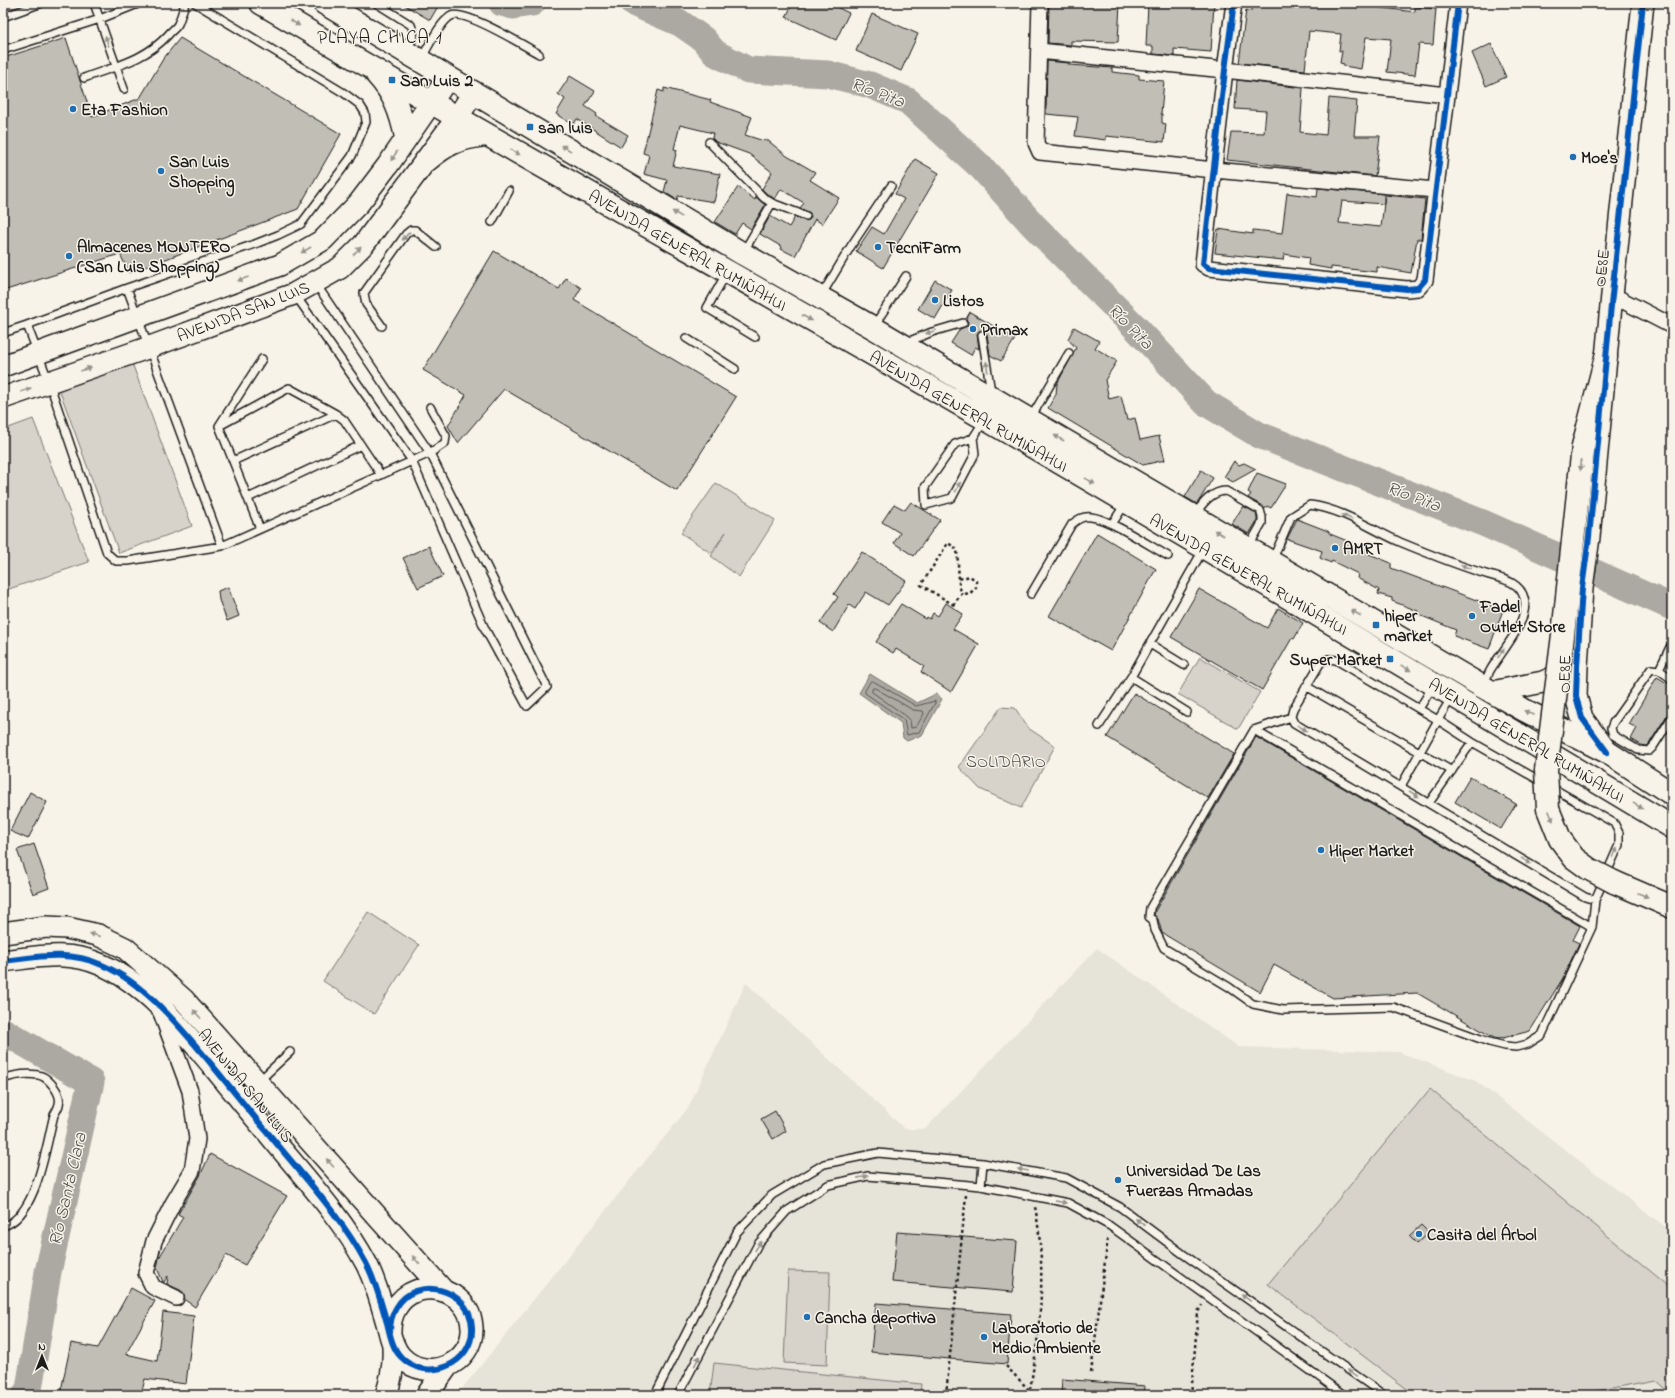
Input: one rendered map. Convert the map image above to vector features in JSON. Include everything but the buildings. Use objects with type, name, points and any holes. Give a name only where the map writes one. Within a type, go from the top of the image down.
[{"type":"highway","name":"AVENIDA GENERAL RUMIÑAHUI","points":[[261,3],[485,135],[985,419],[1434,684],[1672,827]]},
{"type":"highway","name":"AVENIDA GENERAL RUMIÑAHUI","points":[[330,4],[448,78],[743,254],[872,327],[1271,564],[1488,690],[1524,710],[1617,750],[1672,794]]},
{"type":"highway","points":[[370,68],[384,82],[395,99],[402,118],[406,137]]},
{"type":"highway","points":[[426,160],[443,147],[463,138],[485,135]]},
{"type":"highway","points":[[1606,357],[1583,446],[1563,635],[1546,770],[1548,809],[1560,839],[1574,858],[1614,882],[1672,907]]},
{"type":"street","points":[[1040,3],[1036,143],[1040,152],[1214,170],[1436,190]]},
{"type":"street","points":[[1234,3],[1203,264],[1209,268],[1408,289],[1418,288],[1425,280],[1458,3]]},
{"type":"street","name":"OE8E","points":[[1617,750],[1582,718],[1576,696],[1577,667],[1582,588],[1589,537],[1612,295],[1643,3]]},
{"type":"street","points":[[1039,52],[1225,70],[1447,95]]},
{"type":"street","name":"AVENIDA SAN LUIS","points":[[3,366],[280,265],[323,240],[359,203],[388,165],[448,78]]},
{"type":"street","name":"AVENIDA SAN LUIS","points":[[3,398],[150,347],[294,294],[340,268],[364,244],[457,118],[473,93]]},
{"type":"street","points":[[280,265],[294,294]]},
{"type":"street","points":[[1612,295],[1672,326]]},
{"type":"street","name":"OE8E","points":[[1488,690],[1542,682],[1577,667]]},
{"type":"street","name":"AVENIDA SAN LUIS","points":[[3,933],[46,927],[67,928],[98,935],[125,948],[184,1000],[442,1290]]},
{"type":"street","name":"AVENIDA SAN LUIS","points":[[3,961],[59,955],[83,958],[103,965],[153,998],[186,1034],[335,1215],[355,1244],[375,1282],[391,1339],[394,1363],[392,1378],[386,1395]]},
{"type":"street","points":[[158,1005],[190,1091],[197,1139],[192,1171],[154,1241],[146,1273],[153,1286],[176,1298]]},
{"type":"street","points":[[429,1288],[442,1290],[453,1294],[463,1303],[470,1314],[472,1326],[471,1339],[466,1350],[458,1360],[447,1367],[435,1370],[422,1369],[410,1365],[400,1356],[391,1339],[391,1319],[396,1307],[404,1298],[416,1291],[429,1288]]},
{"type":"street","points":[[427,1395],[447,1367]]},
{"type":"lane","points":[[3,17],[42,3]]},
{"type":"lane","points":[[94,3],[124,89]]},
{"type":"lane","points":[[3,50],[100,19],[140,3]]},
{"type":"lane","points":[[84,78],[132,61],[148,52],[163,40],[178,24],[185,3]]},
{"type":"lane","points":[[3,334],[127,288],[255,244],[301,224],[352,156],[366,122],[365,113],[360,105],[344,93],[195,3]]},
{"type":"lane","points":[[376,3],[412,25],[414,30],[413,56]]},
{"type":"lane","points":[[413,56],[452,15],[462,15],[496,29],[539,54]]},
{"type":"lane","points":[[709,142],[764,198],[772,203],[806,216]]},
{"type":"lane","points":[[819,298],[851,246],[891,186]]},
{"type":"lane","points":[[492,222],[509,191]]},
{"type":"lane","points":[[743,254],[772,203]]},
{"type":"lane","points":[[382,326],[366,304],[364,293],[406,234],[411,230],[415,230],[436,247]]},
{"type":"lane","points":[[727,272],[707,308],[755,337]]},
{"type":"lane","points":[[872,327],[906,276]]},
{"type":"lane","points":[[294,294],[412,461],[485,629],[527,706],[547,687],[430,453],[315,283]]},
{"type":"lane","points":[[127,288],[222,546]]},
{"type":"lane","points":[[900,344],[932,332],[963,323]]},
{"type":"lane","points":[[27,325],[49,382],[107,553],[116,561],[128,561],[222,546],[430,453],[445,443],[446,436],[430,407]]},
{"type":"lane","points":[[982,335],[991,398]]},
{"type":"lane","points":[[686,338],[735,369]]},
{"type":"lane","points":[[1029,420],[1069,353]]},
{"type":"lane","points":[[219,426],[262,359]]},
{"type":"lane","points":[[219,426],[289,388],[344,420],[381,475]]},
{"type":"lane","points":[[233,461],[336,414]]},
{"type":"lane","points":[[973,438],[975,454],[952,498],[926,505],[925,487],[955,444],[973,438],[985,419]]},
{"type":"lane","points":[[219,426],[260,529]]},
{"type":"lane","points":[[248,498],[361,445]]},
{"type":"lane","points":[[1192,517],[1200,506],[1215,492],[1220,491],[1226,491],[1260,510],[1262,523],[1247,549]]},
{"type":"lane","points":[[1112,524],[1126,502]]},
{"type":"lane","points":[[1271,564],[1291,517],[1310,505],[1336,511],[1400,542],[1510,582],[1519,587],[1524,598],[1525,607],[1520,624],[1490,670],[1488,690]]},
{"type":"lane","points":[[1031,594],[1072,524],[1080,518],[1091,517],[1112,524],[1168,556]]},
{"type":"lane","points":[[1099,726],[1150,644],[1204,548]]},
{"type":"lane","points":[[1659,670],[1672,643]]},
{"type":"lane","points":[[1150,644],[1184,665]]},
{"type":"lane","points":[[1292,717],[1254,730],[1150,908],[1149,917],[1153,920],[1155,930],[1164,948],[1253,1004],[1283,1010],[1393,1007],[1489,1042],[1516,1047],[1528,1044],[1542,1035],[1592,927],[1595,900],[1619,845],[1619,833],[1614,823],[1472,742],[1438,720],[1336,660],[1328,659],[1321,662],[1293,710],[1292,717],[1294,723],[1585,897],[1595,900]]},
{"type":"lane","points":[[1672,679],[1659,670],[1651,669],[1613,723],[1611,728],[1617,750],[1649,751],[1672,717]]},
{"type":"lane","points":[[1131,676],[1187,712]]},
{"type":"lane","points":[[1419,709],[1434,684]]},
{"type":"lane","points":[[1306,686],[1452,771]]},
{"type":"lane","points":[[1401,786],[1447,705],[1455,697]]},
{"type":"lane","points":[[1254,730],[1592,927]]},
{"type":"lane","points":[[1429,803],[1472,742]]},
{"type":"lane","points":[[258,1082],[290,1052]]},
{"type":"lane","points":[[3,1079],[13,1076],[39,1075],[50,1082],[59,1097],[59,1108],[54,1115],[36,1187],[23,1211],[9,1224],[3,1226]]},
{"type":"lane","points":[[654,1395],[737,1232],[772,1195],[824,1164],[878,1153],[983,1163],[1066,1178],[1120,1207],[1183,1254],[1384,1395]]},
{"type":"lane","points":[[981,1186],[983,1163]]},
{"type":"lane","points":[[678,1395],[758,1244],[787,1211],[828,1185],[868,1176],[981,1186],[1068,1203],[1110,1226],[1344,1395]]},
{"type":"path","points":[[948,543],[957,550],[959,586],[962,593],[953,605],[921,585],[948,543]]},
{"type":"path","points":[[959,579],[970,576],[976,581],[976,588],[969,594],[962,593]]},
{"type":"path","points":[[946,1395],[967,1185]]},
{"type":"path","points":[[1029,1395],[1037,1348],[1041,1274],[1040,1232],[1033,1196]]},
{"type":"path","points":[[1091,1373],[1110,1226]]},
{"type":"path","points":[[1191,1395],[1198,1312],[1206,1295]]},
{"type":"path","points":[[1006,1366],[1030,1391]]},
{"type":"shaded area","name":"Universidad De Las Fuerzas Armadas","points":[[1097,948],[1239,1047],[1399,1052],[1476,1081],[1672,1232],[1672,1395],[457,1395],[688,1108],[746,983],[905,1129],[925,1129]]},
{"type":"green space","points":[[132,363],[192,526],[119,553],[59,389]]},
{"type":"green space","points":[[33,419],[89,562],[3,591],[3,430]]},
{"type":"green space","points":[[716,483],[775,520],[739,577],[711,556],[726,532],[711,553],[681,533]]},
{"type":"green space","points":[[1200,657],[1260,692],[1238,729],[1178,694]]},
{"type":"green space","name":"SOLIDARIO","points":[[1001,707],[1015,708],[1028,728],[1055,746],[1021,808],[980,789],[959,767]]},
{"type":"green space","points":[[368,912],[419,945],[374,1014],[323,981]]},
{"type":"green space","points":[[1430,1089],[1672,1289],[1672,1395],[1655,1380],[1574,1395],[1415,1395],[1268,1284]]},
{"type":"green space","name":"Cancha deportiva","points":[[788,1271],[830,1272],[827,1365],[784,1363]]},
{"type":"green space","points":[[714,1363],[921,1384],[920,1395],[710,1395]]},
{"type":"water","points":[[870,674],[917,703],[936,694],[942,699],[922,735],[907,741],[903,738],[901,723],[859,693]]},
{"type":"waterway","name":"Río Pita","points":[[502,3],[513,6],[532,3]]},
{"type":"waterway","name":"Río Pita","points":[[633,3],[680,23],[703,39],[715,53],[748,70],[828,74],[870,85],[908,101],[982,168],[1033,225],[1136,328],[1206,403],[1259,435],[1483,523],[1672,607]]},
{"type":"waterway","name":"Río Santa Clara","points":[[3,1031],[91,1082],[48,1272],[29,1389],[25,1395]]},
{"type":"cycle path","points":[[1234,3],[1203,264],[1209,268],[1407,289],[1418,288],[1425,280],[1458,3]]},
{"type":"cycle path","points":[[1607,752],[1582,718],[1576,696],[1577,667],[1582,588],[1589,537],[1612,295],[1643,3]]},
{"type":"cycle path","points":[[3,961],[53,956],[77,957],[102,965],[118,973],[148,995],[201,1051],[333,1212],[345,1229],[370,1270],[392,1341],[395,1349],[401,1357],[412,1365],[423,1369],[435,1369],[447,1366],[457,1360],[465,1351],[471,1340],[472,1327],[469,1314],[462,1303],[452,1295],[440,1290],[428,1289],[416,1291],[405,1297],[393,1314],[390,1332]]},
{"type":"place","name":"San Luis 2","points":[[392,80]]},
{"type":"place","name":"Eta Fashion","points":[[73,109]]},
{"type":"place","name":"san luis","points":[[530,127]]},
{"type":"place","name":"Moe's","points":[[1573,157]]},
{"type":"place","name":"San Luis Shopping","points":[[161,171]]},
{"type":"place","name":"TecniFarm","points":[[878,247]]},
{"type":"place","name":"Almacenes MONTERO (San Luis Shopping)","points":[[69,256]]},
{"type":"place","name":"Listos","points":[[935,300]]},
{"type":"place","name":"Primax","points":[[973,329]]},
{"type":"place","name":"AMRT","points":[[1335,548]]},
{"type":"place","name":"Fadel Outlet Store","points":[[1472,616]]},
{"type":"place","name":"hiper market","points":[[1376,625]]},
{"type":"place","name":"Super Market","points":[[1390,659]]},
{"type":"place","name":"Hiper Market","points":[[1321,850]]},
{"type":"place","name":"Universidad De Las Fuerzas Armadas","points":[[1118,1180]]},
{"type":"place","name":"Casita del Árbol","points":[[1419,1234]]},
{"type":"place","name":"Cancha deportiva","points":[[807,1317]]},
{"type":"place","name":"Laboratorio de Medio Ambiente","points":[[984,1337]]},
{"type":"district","name":"PLAYA CHICA 1","points":[[380,36]]}]
